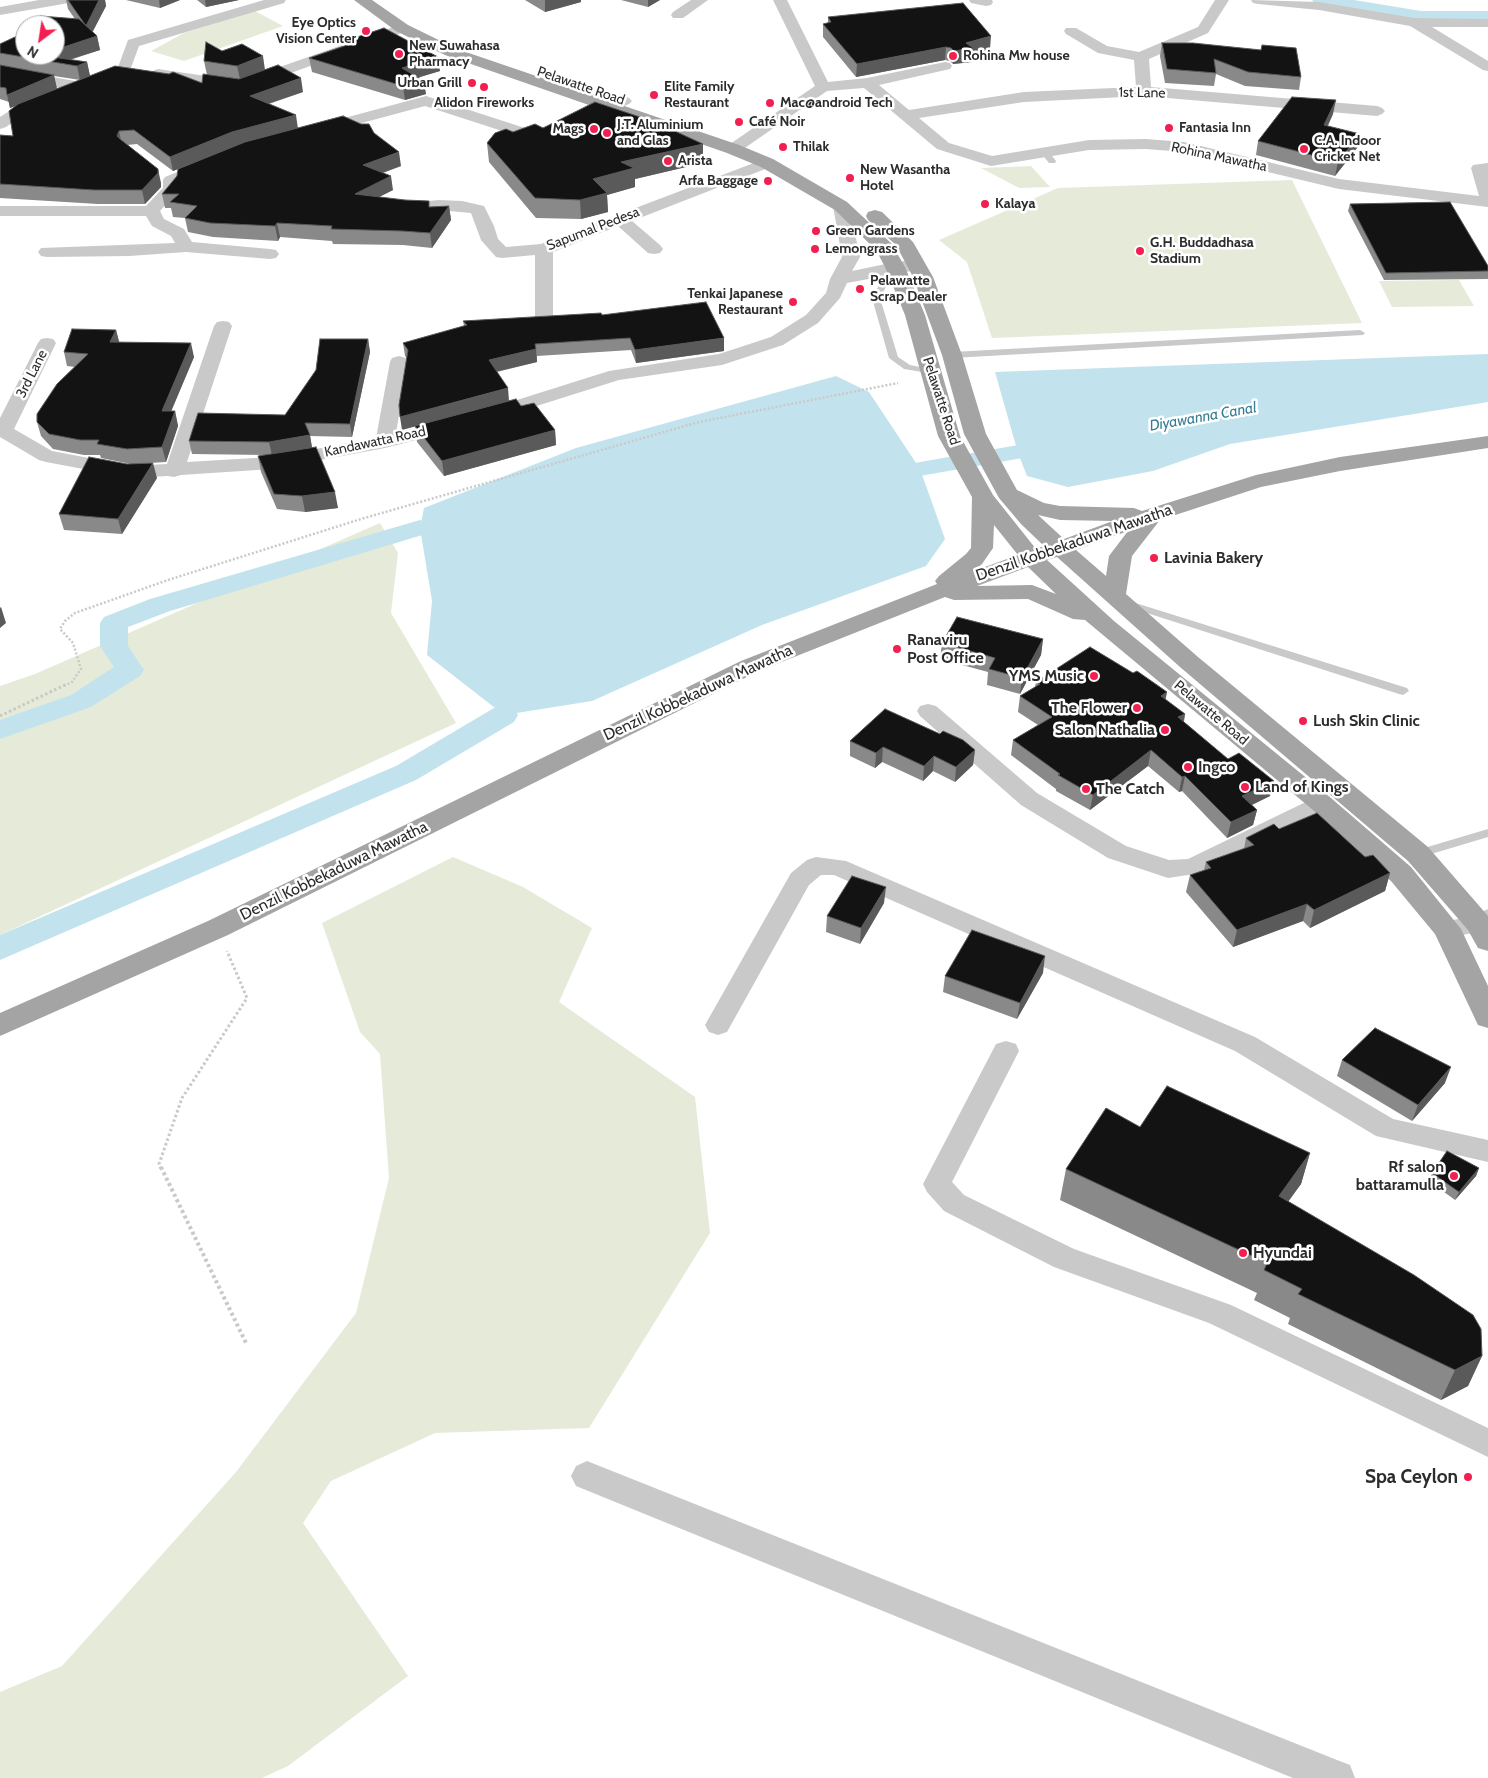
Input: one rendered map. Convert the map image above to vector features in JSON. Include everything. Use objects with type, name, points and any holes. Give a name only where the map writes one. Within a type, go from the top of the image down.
[{"type":"main road","name":"Pelawatte Road","points":[[362,0],[402,28],[451,52],[739,145],[829,179],[854,196],[904,242],[902,275],[949,436],[980,494],[1031,557],[1106,626],[1322,804],[1401,874],[1447,929],[1488,1017]]},
{"type":"main road","name":"Pelawatte Road","points":[[385,0],[418,23],[466,46],[617,105]]},
{"type":"main road","name":"Pelawatte Road","points":[[739,145],[841,206],[884,247],[952,355],[975,434],[1006,490],[1029,519],[1189,662],[1418,854],[1485,928]]},
{"type":"main road","name":"Denzil Kobbekaduwa Mawatha","points":[[0,1025],[218,928],[750,666],[932,593],[1152,515],[1256,482],[1340,464],[1488,442]]},
{"type":"main road","points":[[1006,490],[1037,508],[1060,513],[1152,515]]},
{"type":"main road","points":[[932,593],[974,559],[982,548],[980,494]]},
{"type":"main road","points":[[1117,598],[1121,556],[1152,515]]},
{"type":"main road","points":[[932,593],[1032,592],[1106,626]]},
{"type":"street","points":[[0,11],[19,4],[63,0]]},
{"type":"street","points":[[124,70],[133,43],[280,0]]},
{"type":"street","points":[[678,16],[701,0]]},
{"type":"street","points":[[780,0],[823,87]]},
{"type":"street","points":[[1071,31],[1104,50],[1142,57],[1203,30],[1222,0]]},
{"type":"street","points":[[1258,0],[1318,6],[1414,22],[1488,23]]},
{"type":"street","points":[[1414,22],[1488,67]]},
{"type":"street","points":[[0,124],[16,113],[124,70],[241,86],[402,28]]},
{"type":"street","points":[[1142,57],[1144,91]]},
{"type":"street","points":[[739,145],[823,87],[868,83],[945,66]]},
{"type":"street","points":[[0,72],[81,87]]},
{"type":"street","name":"Rohina Mawatha","points":[[868,83],[943,146],[991,161],[1049,157],[1089,145],[1146,144],[1184,147],[1339,184],[1488,200]]},
{"type":"street","name":"1st Lane","points":[[908,115],[1024,97],[1144,91],[1377,111]]},
{"type":"street","points":[[306,133],[426,101],[530,134],[543,134],[617,105]]},
{"type":"street","points":[[171,180],[224,158]]},
{"type":"street","name":"Sapumal Pedesa","points":[[407,208],[440,205],[462,206],[478,210],[490,240],[502,253],[544,249],[767,163]]},
{"type":"street","points":[[1488,168],[1479,168],[1488,200]]},
{"type":"street","points":[[158,170],[171,180]]},
{"type":"street","points":[[151,212],[170,189],[171,180]]},
{"type":"street","name":"Kandawatta Road","points":[[1,430],[46,456],[131,472],[174,471],[272,463],[385,442],[467,421],[616,375],[722,359],[778,341],[812,319],[834,294],[839,279],[851,257],[841,206]]},
{"type":"street","points":[[0,211],[151,212]]},
{"type":"street","points":[[151,212],[158,222],[178,233],[186,247]]},
{"type":"street","points":[[620,219],[654,249]]},
{"type":"street","points":[[47,252],[129,252],[186,247],[270,254]]},
{"type":"street","points":[[544,249],[544,320]]},
{"type":"street","points":[[839,279],[902,275]]},
{"type":"street","points":[[174,471],[223,326]]},
{"type":"street","name":"3rd Lane","points":[[1,430],[47,343]]},
{"type":"street","points":[[385,442],[399,362]]},
{"type":"street","points":[[928,711],[1029,799],[1117,852],[1168,869],[1192,866],[1322,804]]},
{"type":"street","points":[[718,1025],[800,879],[816,866],[837,867],[1245,1044],[1386,1128],[1488,1151]]},
{"type":"street","points":[[1447,929],[1485,928]]},
{"type":"street","points":[[1006,1051],[937,1184],[954,1203],[1064,1258],[1220,1314],[1488,1443]]},
{"type":"street","points":[[587,1476],[1337,1778]]},
{"type":"lane","points":[[902,275],[876,298],[894,358],[907,367],[932,376]]},
{"type":"lane","points":[[952,355],[1360,333]]},
{"type":"lane","points":[[1117,598],[1403,691]]},
{"type":"lane","points":[[1418,854],[1488,833]]},
{"type":"path","points":[[0,716],[72,682],[77,676],[81,669],[73,643],[60,629],[65,621],[75,613],[168,580],[361,519],[699,422],[932,376]]},
{"type":"path","points":[[218,928],[247,998],[182,1098],[159,1164],[246,1343]]},
{"type":"green space","points":[[255,11],[283,26],[184,61],[151,51],[184,33]]},
{"type":"green space","points":[[1031,166],[1050,187],[1019,188],[981,168]]},
{"type":"green space","name":"G.H. Buddadhasa Stadium","points":[[1292,180],[1362,323],[992,338],[967,262],[939,240],[1058,188]]},
{"type":"green space","points":[[1459,280],[1474,306],[1392,307],[1379,281]]},
{"type":"green space","points":[[380,523],[398,553],[391,613],[456,723],[0,935],[0,686],[35,674]]},
{"type":"green space","points":[[453,857],[523,887],[592,928],[559,1002],[695,1097],[710,1233],[589,1428],[435,1433],[331,1481],[303,1523],[408,1676],[288,1766],[262,1778],[0,1778],[0,1692],[62,1666],[236,1472],[356,1313],[389,1178],[380,1054],[360,1032],[322,923]]},
{"type":"water","points":[[1488,354],[1488,402],[1230,444],[1153,471],[1068,487],[1027,476],[1018,453],[995,372]]},
{"type":"water","points":[[836,376],[869,392],[920,469],[945,539],[926,566],[762,625],[592,701],[504,715],[427,655],[432,601],[420,528],[424,508],[576,448]]},
{"type":"building","points":[[68,0],[99,0],[86,26]]},
{"type":"building","points":[[963,3],[991,36],[966,43],[973,48],[954,51],[946,47],[857,64],[823,24],[831,22],[828,17]]},
{"type":"building","points":[[65,18],[79,19],[97,36],[65,47]]},
{"type":"building","points":[[384,28],[438,57],[402,68],[424,81],[403,86],[309,58],[356,42],[351,39]]},
{"type":"building","points":[[15,37],[15,56],[0,53],[0,44]]},
{"type":"building","points":[[206,42],[222,51],[242,44],[263,56],[237,66],[204,61]]},
{"type":"building","points":[[1162,43],[1193,43],[1261,50],[1262,45],[1296,48],[1301,77],[1248,72],[1214,59],[1216,73],[1167,69]]},
{"type":"building","points":[[65,59],[87,62],[77,66],[65,64]]},
{"type":"building","points":[[0,65],[54,75],[7,95],[6,88],[0,87]]},
{"type":"building","points":[[278,65],[301,78],[250,96],[296,115],[232,132],[170,157],[134,130],[119,131],[117,136],[120,139],[158,169],[158,173],[142,190],[94,190],[0,184],[0,135],[13,136],[9,111],[18,104],[115,66],[169,74],[173,72],[202,83],[203,74],[239,79]]},
{"type":"building","points":[[1292,97],[1336,100],[1324,125],[1360,134],[1338,162],[1258,141]]},
{"type":"building","points":[[595,102],[655,122],[703,144],[621,162],[634,168],[593,179],[607,193],[580,200],[535,198],[487,143],[495,133],[506,129],[513,132],[535,124],[543,128]]},
{"type":"building","points":[[343,116],[361,124],[369,124],[374,133],[399,152],[363,165],[391,176],[355,194],[429,201],[429,207],[449,206],[430,233],[331,229],[332,226],[277,223],[275,226],[210,223],[185,218],[197,206],[170,202],[179,194],[162,194],[177,176],[178,169],[245,142]]},
{"type":"building","points":[[1450,202],[1488,266],[1488,271],[1386,273],[1350,204]]},
{"type":"building","points":[[706,302],[724,338],[635,350],[630,338],[535,344],[536,349],[489,360],[508,388],[400,417],[399,405],[408,350],[403,343],[467,325],[463,321],[601,313],[602,315]]},
{"type":"building","points":[[72,329],[116,330],[110,342],[191,343],[162,411],[175,411],[162,447],[127,449],[97,444],[99,440],[80,440],[49,434],[37,422],[37,414],[57,384],[88,354],[64,352]]},
{"type":"building","points":[[320,339],[368,339],[350,424],[305,423],[310,435],[269,442],[189,441],[198,413],[285,415],[316,370]]},
{"type":"building","points":[[516,399],[521,406],[534,403],[555,430],[442,461],[415,426]]},
{"type":"building","points":[[316,447],[335,492],[302,496],[274,494],[258,456]]},
{"type":"building","points":[[89,457],[127,464],[153,463],[118,519],[59,514]]},
{"type":"building","points":[[957,617],[1043,639],[1022,678],[989,669],[995,658],[942,643]]},
{"type":"building","points":[[1090,647],[1133,673],[1137,671],[1167,692],[1161,696],[1185,714],[1178,717],[1228,759],[1239,753],[1274,781],[1242,796],[1257,810],[1231,822],[1185,776],[1182,777],[1151,750],[1093,795],[1058,775],[1060,774],[1013,740],[1052,717],[1020,696],[1040,684],[1036,682]]},
{"type":"building","points":[[885,709],[940,734],[943,731],[963,740],[975,750],[956,767],[934,756],[924,766],[883,747],[876,753],[850,741]]},
{"type":"building","points":[[1317,813],[1365,857],[1373,855],[1390,873],[1314,910],[1307,904],[1237,930],[1190,875],[1211,868],[1206,862],[1254,845],[1246,838],[1274,824],[1279,829]]},
{"type":"building","points":[[852,876],[886,887],[861,928],[827,916]]},
{"type":"building","points":[[972,930],[1045,956],[1020,1003],[945,976]]},
{"type":"building","points":[[1375,1028],[1451,1067],[1418,1105],[1342,1060]]},
{"type":"building","name":"Hyundai","points":[[1167,1086],[1310,1153],[1279,1196],[1414,1275],[1473,1315],[1481,1329],[1482,1356],[1455,1370],[1298,1294],[1302,1289],[1264,1270],[1267,1263],[1066,1169],[1106,1108],[1140,1127]]},
{"type":"building","points":[[1447,1151],[1479,1168],[1459,1192],[1432,1173]]},
{"type":"waterway","points":[[1321,0],[1421,16],[1488,16]]},
{"type":"waterway","name":"Diyawanna Canal","points":[[920,469],[1059,445]]},
{"type":"waterway","points":[[0,730],[81,701],[130,670],[114,646],[114,623],[160,605],[420,528]]},
{"type":"waterway","points":[[0,948],[406,773],[504,715]]},
{"type":"place","name":"Eye Optics Vision Center","points":[[366,31]]},
{"type":"place","name":"New Suwahasa Pharmacy","points":[[399,54]]},
{"type":"place","name":"Rohina Mw house","points":[[953,56]]},
{"type":"place","name":"Urban Grill","points":[[472,83]]},
{"type":"place","name":"Alidon Fireworks","points":[[484,87]]},
{"type":"place","name":"Elite Family Restaurant","points":[[654,95]]},
{"type":"place","name":"Mac@android Tech","points":[[770,103]]},
{"type":"place","name":"Café Noir","points":[[739,122]]},
{"type":"place","name":"Fantasia Inn","points":[[1169,128]]},
{"type":"place","name":"Mags","points":[[594,129]]},
{"type":"place","name":"J.T. Aluminium and Glas","points":[[607,133]]},
{"type":"place","name":"Thilak","points":[[783,147]]},
{"type":"place","name":"C.A. Indoor Cricket Net","points":[[1304,149]]},
{"type":"place","name":"Arista","points":[[668,161]]},
{"type":"place","name":"New Wasantha Hotel","points":[[850,178]]},
{"type":"place","name":"Arfa Baggage","points":[[768,181]]},
{"type":"place","name":"Kalaya","points":[[985,204]]},
{"type":"place","name":"Green Gardens","points":[[816,231]]},
{"type":"place","name":"Lemongrass","points":[[815,249]]},
{"type":"place","name":"G.H. Buddadhasa Stadium","points":[[1140,251]]},
{"type":"place","name":"Pelawatte Scrap Dealer","points":[[860,289]]},
{"type":"place","name":"Tenkai Japanese Restaurant","points":[[793,302]]},
{"type":"place","name":"Lavinia Bakery","points":[[1154,558]]},
{"type":"place","name":"Ranaviru Post Office","points":[[897,649]]},
{"type":"place","name":"YMS Music","points":[[1094,676]]},
{"type":"place","name":"The Flower","points":[[1137,708]]},
{"type":"place","name":"Lush Skin Clinic","points":[[1303,721]]},
{"type":"place","name":"Salon Nathalia","points":[[1165,730]]},
{"type":"place","name":"Ingco","points":[[1188,767]]},
{"type":"place","name":"Land of Kings","points":[[1245,787]]},
{"type":"place","name":"The Catch","points":[[1086,789]]},
{"type":"place","name":"Rf salon battaramulla","points":[[1454,1176]]},
{"type":"place","name":"Hyundai","points":[[1243,1253]]},
{"type":"place","name":"Spa Ceylon","points":[[1468,1477]]}]
